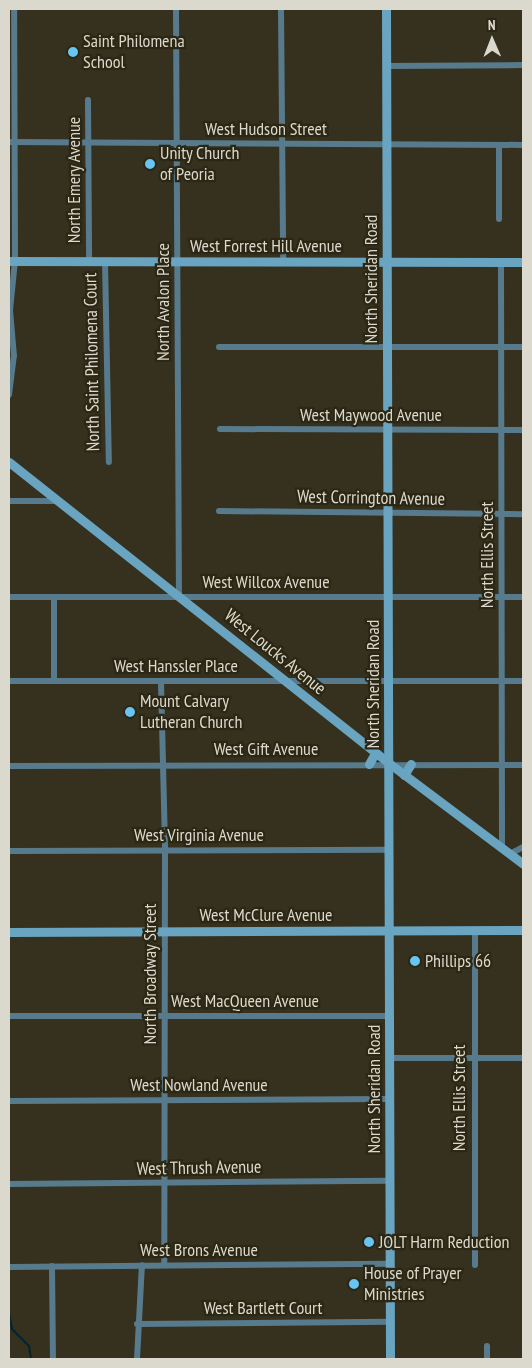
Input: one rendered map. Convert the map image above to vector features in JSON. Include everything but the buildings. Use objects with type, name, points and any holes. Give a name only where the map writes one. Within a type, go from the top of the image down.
[{"type":"main road","name":"North Sheridan Road","points":[[386,9],[391,931],[390,1359]]},
{"type":"main road","name":"West Forrest Hill Avenue","points":[[12,261],[523,262]]},
{"type":"main road","name":"West Loucks Avenue","points":[[9,462],[180,596],[375,753],[523,864]]},
{"type":"main road","points":[[369,764],[375,753]]},
{"type":"main road","points":[[404,775],[412,764]]},
{"type":"main road","name":"West McClure Avenue","points":[[9,932],[523,930]]},
{"type":"street","points":[[9,395],[14,364],[10,310],[14,9]]},
{"type":"street","name":"North Avalon Place","points":[[176,9],[180,596]]},
{"type":"street","points":[[281,9],[283,261]]},
{"type":"street","points":[[386,66],[523,65]]},
{"type":"street","name":"North Emery Avenue","points":[[88,100],[89,261]]},
{"type":"street","name":"West Hudson Street","points":[[12,142],[523,145]]},
{"type":"street","points":[[499,145],[499,219]]},
{"type":"street","name":"North Saint Philomena Court","points":[[105,261],[108,462]]},
{"type":"street","name":"North Ellis Street","points":[[501,262],[502,848]]},
{"type":"street","points":[[219,347],[523,347]]},
{"type":"street","name":"West Maywood Avenue","points":[[220,430],[523,430]]},
{"type":"street","points":[[9,501],[58,501]]},
{"type":"street","name":"West Corrington Avenue","points":[[219,511],[523,514]]},
{"type":"street","name":"West Willcox Avenue","points":[[9,597],[523,597]]},
{"type":"street","points":[[54,597],[54,681]]},
{"type":"street","name":"West Hanssler Place","points":[[9,681],[523,681]]},
{"type":"street","name":"North Broadway Street","points":[[161,682],[165,850],[164,1265]]},
{"type":"street","name":"West Gift Avenue","points":[[9,766],[163,764],[523,765]]},
{"type":"street","points":[[510,854],[523,848]]},
{"type":"street","name":"West Virginia Avenue","points":[[9,850],[390,850]]},
{"type":"street","name":"North Ellis Street","points":[[474,1265],[475,931]]},
{"type":"street","name":"West MacQueen Avenue","points":[[9,1016],[390,1016]]},
{"type":"street","points":[[390,1058],[523,1058]]},
{"type":"street","name":"West Nowland Avenue","points":[[9,1101],[390,1099]]},
{"type":"street","name":"West Thrush Avenue","points":[[9,1184],[390,1181]]},
{"type":"street","name":"West Brons Avenue","points":[[9,1267],[390,1264]]},
{"type":"street","points":[[52,1266],[53,1359]]},
{"type":"street","points":[[137,1359],[137,1324],[142,1266]]},
{"type":"street","name":"West Bartlett Court","points":[[137,1324],[390,1322]]},
{"type":"street","points":[[487,1346],[487,1359]]},
{"type":"waterway","points":[[9,1313],[12,1329],[29,1346],[31,1359]]},
{"type":"place","name":"Saint Philomena School","points":[[73,52]]},
{"type":"place","name":"Unity Church of Peoria","points":[[150,164]]},
{"type":"place","name":"Mount Calvary Lutheran Church","points":[[130,712]]},
{"type":"place","name":"Phillips 66","points":[[415,961]]},
{"type":"place","name":"JOLT Harm Reduction","points":[[369,1242]]},
{"type":"place","name":"House of Prayer Ministries","points":[[354,1284]]}]
